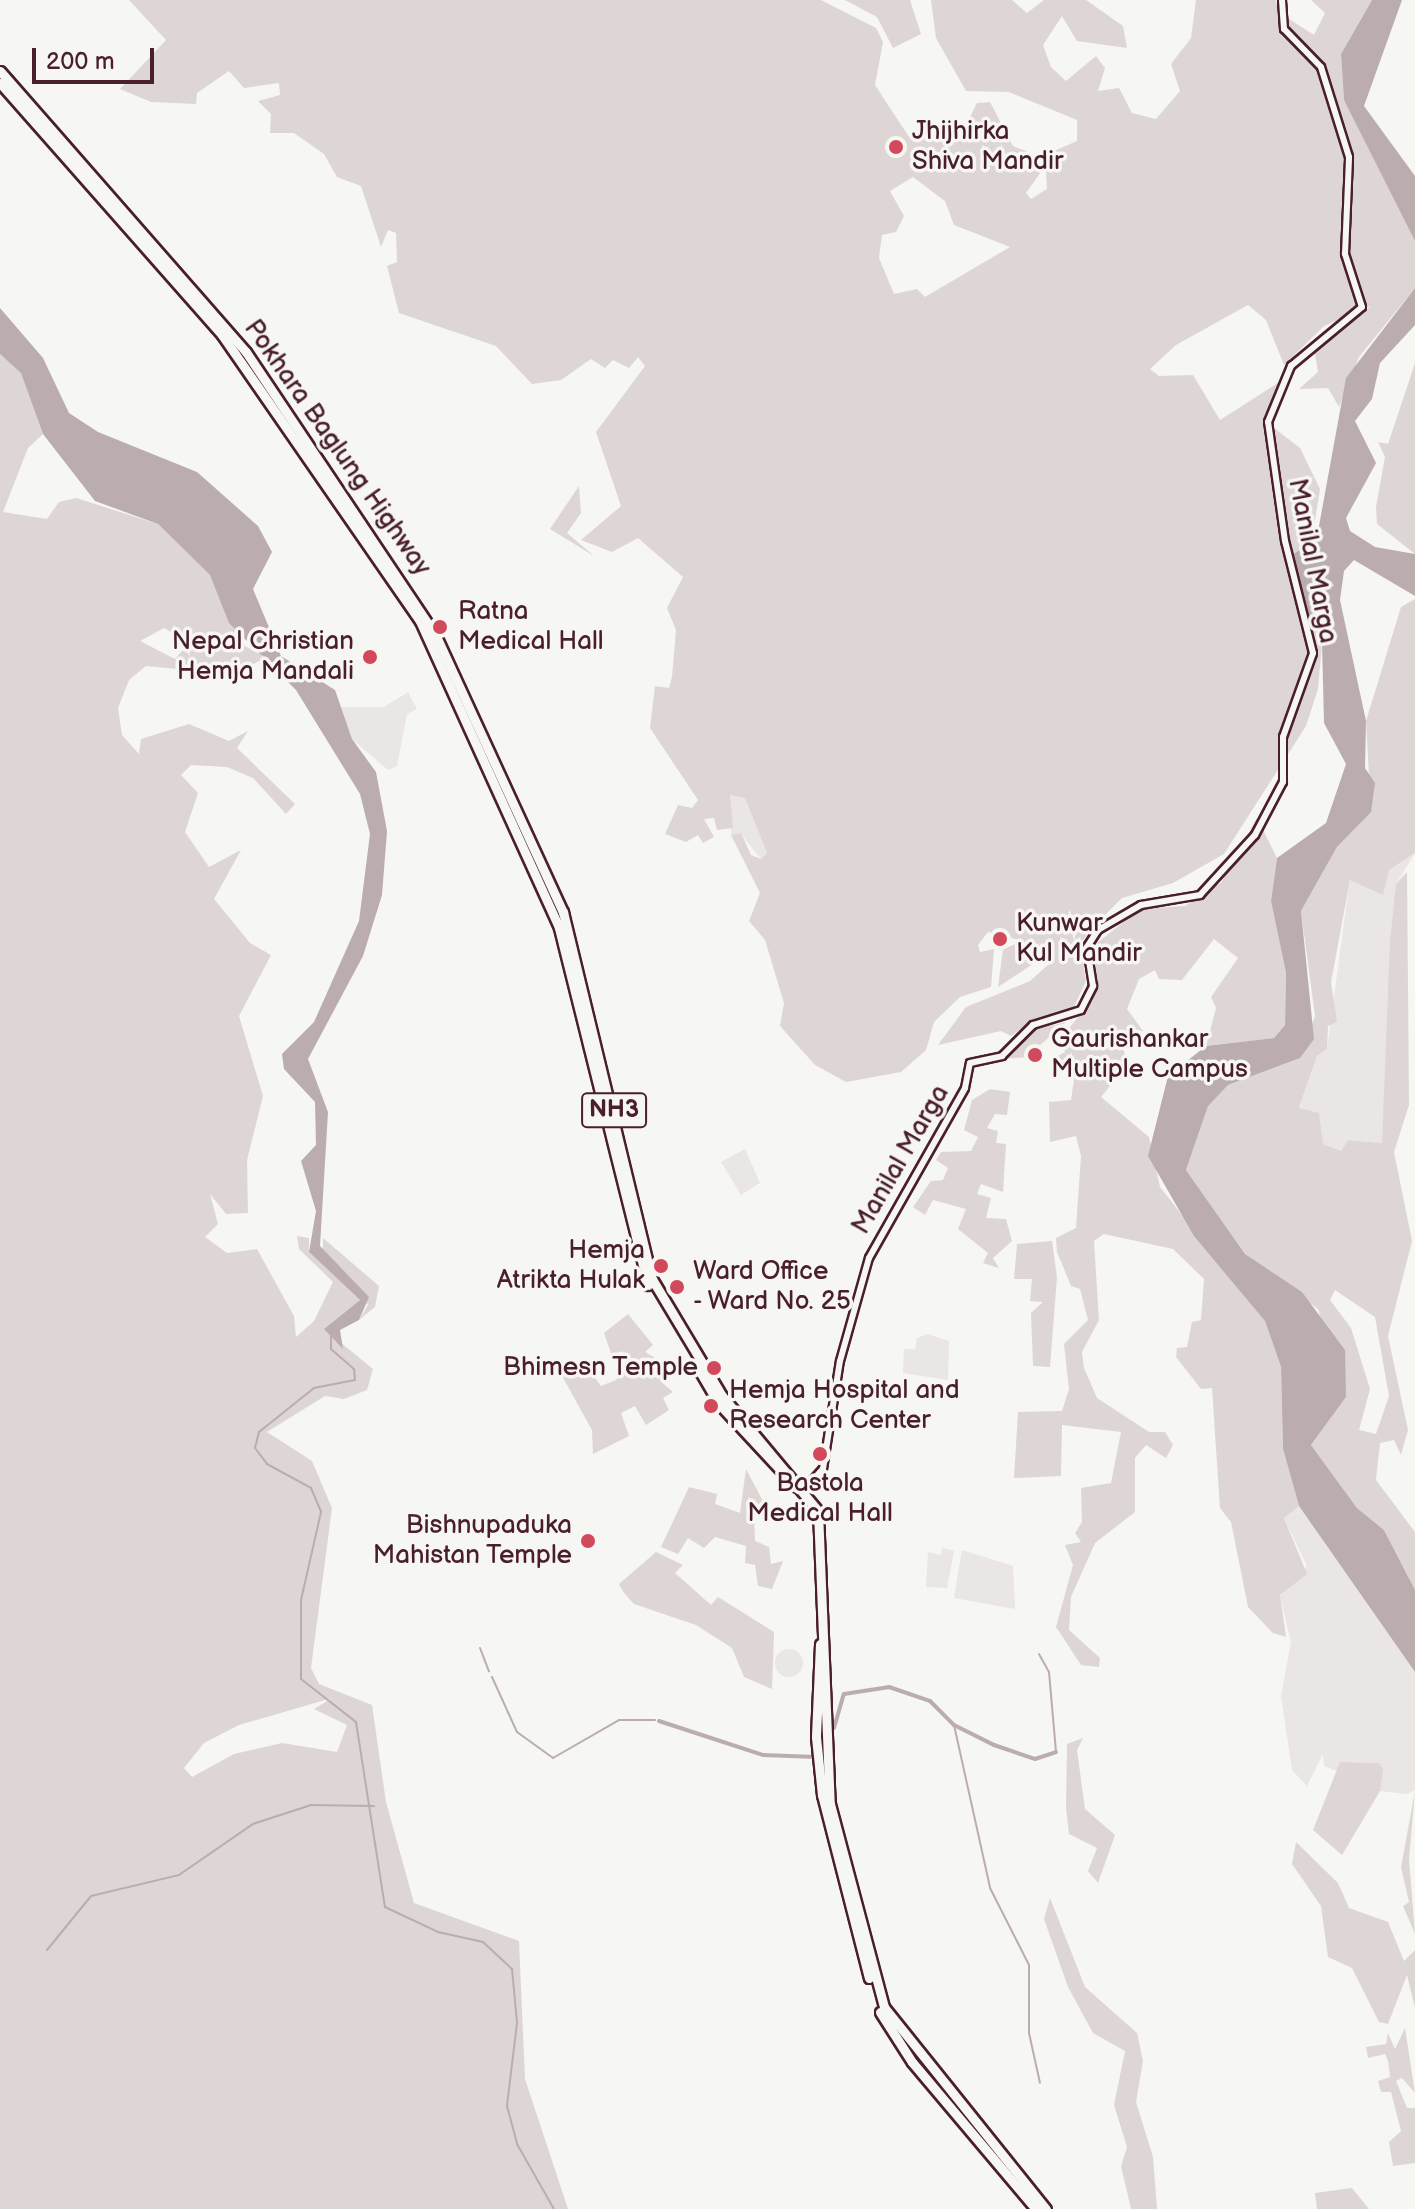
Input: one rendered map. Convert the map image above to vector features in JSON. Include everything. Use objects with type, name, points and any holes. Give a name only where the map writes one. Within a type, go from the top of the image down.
[{"type":"highway","name":"Pokhara Baglung Highway","points":[[0,71],[246,352],[410,589],[555,890],[603,1079],[639,1266],[719,1398],[803,1491],[819,1520],[830,1804],[884,2007],[1046,2209]]},
{"type":"highway","name":"Pokhara Baglung Highway","points":[[0,83],[222,335],[412,608],[537,869],[603,1079]]},
{"type":"highway","name":"Pokhara Baglung Highway","points":[[803,1491],[816,1530],[816,1737],[825,1816],[874,1995],[904,2052],[1036,2209]]},
{"type":"street","name":"Manilal Marga","points":[[803,1491],[823,1469],[840,1361],[869,1258],[965,1088],[970,1063],[1002,1056],[1033,1025],[1081,1010],[1093,986],[1087,947],[1098,930],[1141,905],[1200,895],[1255,835],[1283,782],[1283,737],[1313,653],[1285,541],[1268,422],[1291,366],[1362,307],[1345,254],[1349,157],[1321,67],[1284,29],[1282,0]]},
{"type":"shaded area","points":[[129,0],[821,0],[876,28],[883,42],[875,85],[911,140],[927,133],[947,144],[959,139],[977,103],[990,102],[1013,146],[1041,157],[1043,169],[1026,193],[1031,199],[1047,189],[1045,155],[1077,141],[1077,120],[1009,92],[966,91],[936,38],[931,0],[1012,0],[1027,13],[1044,0],[1086,0],[1123,26],[1127,48],[1077,41],[1062,16],[1043,45],[1051,67],[1066,81],[1096,56],[1105,68],[1098,91],[1119,88],[1132,113],[1156,119],[1180,91],[1171,64],[1191,38],[1196,0],[1276,0],[1280,25],[1289,19],[1314,35],[1325,13],[1311,0],[1372,0],[1341,54],[1344,100],[1403,207],[1415,241],[1415,288],[1359,357],[1339,407],[1328,388],[1299,389],[1318,372],[1314,348],[1371,306],[1324,326],[1284,365],[1266,320],[1248,305],[1176,345],[1150,369],[1159,376],[1193,375],[1220,420],[1281,381],[1266,422],[1300,448],[1320,489],[1302,602],[1322,643],[1318,689],[1306,726],[1224,854],[1173,883],[1122,898],[1093,927],[1080,944],[1086,981],[1073,1009],[1033,1020],[1011,1036],[1001,1031],[938,1045],[966,1007],[1030,981],[1049,964],[1041,942],[1039,960],[998,987],[1003,949],[1023,941],[988,932],[978,945],[980,952],[994,949],[991,987],[960,997],[934,1022],[926,1050],[901,1072],[846,1082],[815,1065],[780,1026],[784,1003],[765,940],[749,921],[760,893],[731,835],[741,833],[751,855],[761,859],[767,853],[745,798],[730,795],[733,828],[717,830],[714,818],[704,819],[714,837],[703,843],[698,835],[686,842],[665,834],[678,805],[692,808],[698,800],[650,728],[655,686],[669,688],[672,677],[676,630],[667,608],[683,577],[638,538],[612,552],[581,540],[621,506],[596,432],[645,366],[638,357],[629,368],[613,360],[605,368],[591,359],[561,380],[532,384],[496,346],[399,313],[387,266],[397,262],[396,233],[388,230],[381,247],[361,186],[337,177],[324,154],[294,133],[270,133],[271,114],[258,101],[280,95],[279,83],[244,88],[229,71],[197,93],[196,104],[151,102],[120,89],[166,40]],"holes":[[[913,177],[945,201],[954,225],[1010,247],[925,297],[917,289],[894,294],[879,258],[882,235],[896,232],[904,216],[890,191]]]},
{"type":"shaded area","points":[[845,0],[910,0],[921,34],[893,48],[877,17]]},
{"type":"shaded area","points":[[1372,0],[1402,0],[1364,106],[1415,176],[1415,241],[1344,100],[1341,54]]},
{"type":"shaded area","points":[[1415,288],[1415,325],[1380,363],[1372,399],[1355,421],[1376,463],[1346,518],[1350,531],[1375,547],[1415,554],[1415,596],[1354,560],[1344,571],[1340,600],[1366,721],[1365,768],[1375,783],[1371,812],[1337,847],[1301,911],[1314,1039],[1300,1058],[1228,1085],[1208,1106],[1186,1170],[1245,1254],[1302,1292],[1345,1350],[1346,1397],[1311,1445],[1357,1508],[1384,1530],[1415,1590],[1415,1672],[1299,1506],[1283,1449],[1281,1367],[1265,1321],[1194,1236],[1148,1156],[1168,1076],[1206,1046],[1274,1038],[1285,1025],[1286,973],[1271,901],[1277,858],[1326,823],[1346,764],[1324,723],[1322,643],[1302,603],[1294,554],[1317,537],[1346,378]]},
{"type":"shaded area","points":[[0,308],[43,358],[69,413],[98,432],[197,472],[258,526],[272,552],[253,589],[281,656],[335,690],[352,739],[376,772],[387,831],[382,895],[363,956],[308,1059],[328,1112],[320,1246],[369,1297],[359,1320],[340,1330],[343,1349],[324,1329],[360,1300],[309,1252],[316,1211],[301,1161],[316,1145],[315,1102],[284,1069],[282,1054],[314,1022],[359,921],[370,834],[360,794],[296,690],[229,623],[210,575],[158,524],[95,501],[43,434],[21,373],[0,354]]},
{"type":"shaded area","points":[[0,354],[21,372],[43,434],[28,448],[3,512],[47,519],[59,502],[76,498],[158,524],[210,575],[245,646],[267,658],[230,674],[146,666],[129,680],[118,708],[122,735],[139,754],[141,739],[189,724],[229,741],[248,731],[237,748],[295,804],[286,814],[253,778],[227,767],[191,765],[181,775],[198,793],[185,832],[209,867],[241,850],[214,899],[250,943],[271,955],[239,1016],[263,1096],[247,1160],[248,1213],[226,1214],[210,1194],[218,1224],[205,1237],[227,1253],[257,1249],[294,1316],[296,1337],[314,1321],[333,1282],[299,1249],[297,1236],[309,1238],[309,1252],[360,1300],[324,1329],[373,1369],[367,1390],[344,1399],[325,1396],[267,1432],[312,1461],[332,1508],[311,1668],[319,1684],[372,1705],[386,1802],[414,1903],[519,1941],[525,2079],[568,2209],[0,2209]],"holes":[[[164,628],[189,643],[175,659],[140,641]],[[332,1698],[314,1709],[347,1725],[337,1752],[282,1743],[234,1754],[192,1777],[184,1768],[204,1743],[239,1725]]]},
{"type":"shaded area","points":[[1415,363],[1415,554],[1377,524],[1376,507],[1385,457],[1378,442],[1388,444]]},
{"type":"shaded area","points":[[579,486],[581,513],[567,533],[594,556],[550,529]]},
{"type":"shaded area","points":[[1415,599],[1415,853],[1389,870],[1383,895],[1350,880],[1331,982],[1337,1022],[1328,1026],[1327,1049],[1317,1056],[1299,1108],[1319,1113],[1323,1144],[1341,1151],[1348,1140],[1382,1143],[1390,942],[1396,884],[1407,872],[1409,1105],[1394,1152],[1412,1241],[1388,1336],[1408,1430],[1401,1455],[1394,1440],[1380,1443],[1376,1480],[1415,1532],[1415,1590],[1384,1530],[1357,1508],[1311,1445],[1346,1397],[1318,1309],[1245,1254],[1186,1170],[1208,1105],[1228,1085],[1300,1058],[1315,1016],[1301,911],[1337,847],[1371,811],[1366,721],[1401,607]],"holes":[[[1335,1290],[1375,1317],[1389,1396],[1376,1434],[1359,1430],[1370,1389],[1351,1328],[1330,1300]]]},
{"type":"shaded area","points":[[408,692],[417,709],[407,714],[397,766],[388,770],[352,739],[340,707],[384,707]]},
{"type":"shaded area","points":[[730,795],[745,797],[767,853],[761,859],[741,834],[731,835]]},
{"type":"shaded area","points":[[1257,818],[1277,858],[1271,901],[1286,973],[1285,1025],[1274,1038],[1206,1046],[1216,1008],[1211,997],[1238,958],[1214,939],[1182,980],[1159,979],[1155,970],[1139,979],[1127,1009],[1143,1031],[1122,1042],[1127,1065],[1101,1097],[1149,1137],[1160,1187],[1265,1321],[1281,1367],[1283,1449],[1299,1506],[1284,1518],[1307,1574],[1280,1595],[1286,1637],[1273,1633],[1248,1607],[1231,1522],[1220,1508],[1212,1388],[1201,1389],[1176,1357],[1177,1348],[1187,1347],[1192,1322],[1201,1320],[1204,1279],[1173,1249],[1104,1234],[1094,1241],[1099,1320],[1082,1352],[1084,1368],[1097,1398],[1149,1432],[1165,1432],[1173,1445],[1166,1458],[1146,1445],[1135,1458],[1135,1512],[1095,1543],[1071,1597],[1069,1630],[1100,1658],[1099,1667],[1081,1665],[1056,1627],[1073,1565],[1065,1545],[1081,1542],[1075,1533],[1082,1522],[1081,1488],[1111,1483],[1121,1432],[1062,1425],[1061,1476],[1014,1478],[1018,1412],[1062,1411],[1069,1389],[1064,1344],[1088,1320],[1080,1289],[1071,1286],[1057,1252],[1056,1238],[1076,1228],[1081,1156],[1076,1136],[1050,1142],[1049,1102],[1071,1100],[1075,1073],[1056,1057],[1065,1052],[1063,1035],[1093,1000],[1097,943],[1140,909],[1185,906],[1221,883]]},
{"type":"shaded area","points":[[1415,853],[1396,884],[1382,1143],[1348,1140],[1341,1151],[1322,1144],[1299,1109],[1317,1056],[1327,1048],[1350,879],[1389,870]]},
{"type":"shaded area","points":[[1066,1022],[1027,1057],[1004,1059],[1033,1030]]},
{"type":"shaded area","points":[[990,1089],[1010,1092],[1007,1115],[995,1114],[987,1128],[998,1131],[996,1143],[1006,1144],[1003,1192],[981,1184],[977,1194],[991,1198],[986,1218],[1006,1219],[1012,1241],[993,1258],[999,1268],[983,1263],[988,1253],[958,1229],[966,1209],[933,1200],[925,1215],[913,1207],[931,1181],[943,1180],[948,1168],[936,1160],[941,1152],[971,1151],[978,1137],[964,1130],[972,1100]]},
{"type":"shaded area","points":[[745,1149],[760,1183],[741,1195],[721,1162]]},
{"type":"shaded area","points":[[323,1238],[379,1286],[375,1307],[359,1320],[368,1305],[323,1252]]},
{"type":"shaded area","points":[[1052,1241],[1057,1277],[1050,1367],[1033,1366],[1031,1313],[1043,1302],[1030,1301],[1032,1279],[1014,1279],[1017,1244]]},
{"type":"shaded area","points":[[628,1314],[653,1345],[645,1352],[664,1363],[660,1381],[673,1392],[663,1398],[669,1410],[646,1425],[635,1406],[621,1413],[629,1436],[593,1454],[592,1430],[561,1374],[587,1366],[601,1386],[616,1380],[627,1363],[622,1351],[612,1356],[604,1333]]},
{"type":"shaded area","points":[[928,1334],[949,1341],[948,1380],[903,1373],[904,1349],[915,1349],[917,1338]]},
{"type":"shaded area","points":[[746,1469],[764,1503],[754,1512],[755,1541],[769,1547],[771,1564],[783,1561],[772,1589],[758,1586],[755,1565],[745,1563],[746,1546],[715,1537],[704,1548],[688,1538],[678,1554],[661,1547],[689,1487],[717,1494],[715,1504],[740,1513]]},
{"type":"shaded area","points":[[1299,1506],[1415,1672],[1415,1790],[1407,1794],[1380,1791],[1379,1763],[1341,1762],[1337,1771],[1324,1766],[1323,1754],[1307,1786],[1292,1770],[1281,1696],[1291,1642],[1280,1596],[1307,1566],[1284,1518]]},
{"type":"shaded area","points":[[942,1548],[954,1551],[947,1588],[926,1587],[928,1552],[941,1555]]},
{"type":"shaded area","points":[[962,1550],[1013,1566],[1015,1609],[954,1598]]},
{"type":"shaded area","points":[[656,1552],[683,1565],[675,1573],[711,1605],[718,1597],[774,1632],[772,1689],[744,1677],[732,1648],[696,1625],[634,1604],[624,1593],[619,1584]]},
{"type":"shaded area","points":[[789,1649],[799,1653],[803,1663],[799,1673],[789,1677],[779,1673],[775,1663],[779,1653]]},
{"type":"shaded area","points":[[1083,1738],[1077,1750],[1085,1809],[1115,1835],[1098,1883],[1088,1871],[1097,1848],[1069,1834],[1066,1808],[1067,1744]]},
{"type":"shaded area","points":[[1340,1762],[1379,1763],[1383,1769],[1380,1791],[1342,1855],[1313,1830]]},
{"type":"shaded area","points":[[1415,1791],[1409,1859],[1415,1934],[1403,1906],[1409,1902],[1401,1867]]},
{"type":"shaded area","points":[[1296,1842],[1338,1883],[1349,1908],[1388,1922],[1404,1961],[1415,1950],[1415,2008],[1407,1975],[1388,2024],[1379,2022],[1352,1968],[1328,1957],[1321,1906],[1292,1864]]},
{"type":"shaded area","points":[[1050,1898],[1085,1987],[1137,2033],[1143,2061],[1136,2102],[1153,2157],[1157,2209],[1131,2209],[1121,2166],[1127,2147],[1114,2105],[1125,2051],[1093,2033],[1068,1987],[1044,1919]]},
{"type":"shaded area","points":[[1405,2028],[1415,2093],[1402,2078],[1396,2081],[1407,2108],[1415,2108],[1415,2163],[1393,2166],[1389,2142],[1401,2131],[1391,2092],[1381,2092],[1378,2081],[1390,2077],[1388,2061],[1385,2054],[1368,2058],[1366,2047],[1386,2044],[1388,2033],[1395,2049]]},
{"type":"shaded area","points":[[1352,2188],[1369,2209],[1317,2209],[1315,2193]]},
{"type":"waterway","points":[[331,1334],[331,1349],[354,1369],[355,1380],[314,1388],[259,1432],[255,1448],[267,1464],[311,1488],[321,1512],[301,1600],[301,1679],[356,1722],[385,1907],[438,1932],[483,1942],[512,1969],[517,2023],[507,2106],[517,2144],[554,2209]]},
{"type":"waterway","points":[[480,1648],[489,1671]]},
{"type":"waterway","points":[[1039,1654],[1049,1672],[1056,1752]]},
{"type":"waterway","points":[[492,1677],[517,1732],[553,1758],[619,1720],[655,1720]]},
{"type":"waterway","points":[[834,1728],[844,1694],[889,1687],[930,1701],[954,1725],[994,1745],[1035,1759],[1056,1752]]},
{"type":"waterway","points":[[659,1721],[763,1755],[816,1757]]},
{"type":"waterway","points":[[954,1725],[990,1888],[1029,1965],[1029,2033],[1040,2083]]},
{"type":"waterway","points":[[47,1950],[91,1896],[179,1875],[253,1824],[311,1805],[374,1806]]},
{"type":"place","name":"Jhijhirka Shiva Mandir","points":[[896,147]]},
{"type":"place","name":"Ratna Medical Hall","points":[[440,627]]},
{"type":"place","name":"Nepal Christian Hemja Mandali","points":[[370,657]]},
{"type":"place","name":"Kunwar Kul Mandir","points":[[1000,939]]},
{"type":"place","name":"Gaurishankar Multiple Campus","points":[[1035,1055]]},
{"type":"place","name":"Hemja Atrikta Hulak","points":[[661,1266]]},
{"type":"place","name":"Ward Office - Ward No. 25","points":[[677,1287]]},
{"type":"place","name":"Bhimesn Temple","points":[[714,1368]]},
{"type":"place","name":"Hemja Hospital and Research Center","points":[[711,1406]]},
{"type":"place","name":"Bastola Medical Hall","points":[[820,1454]]},
{"type":"place","name":"Bishnupaduka Mahistan Temple","points":[[588,1541]]}]
